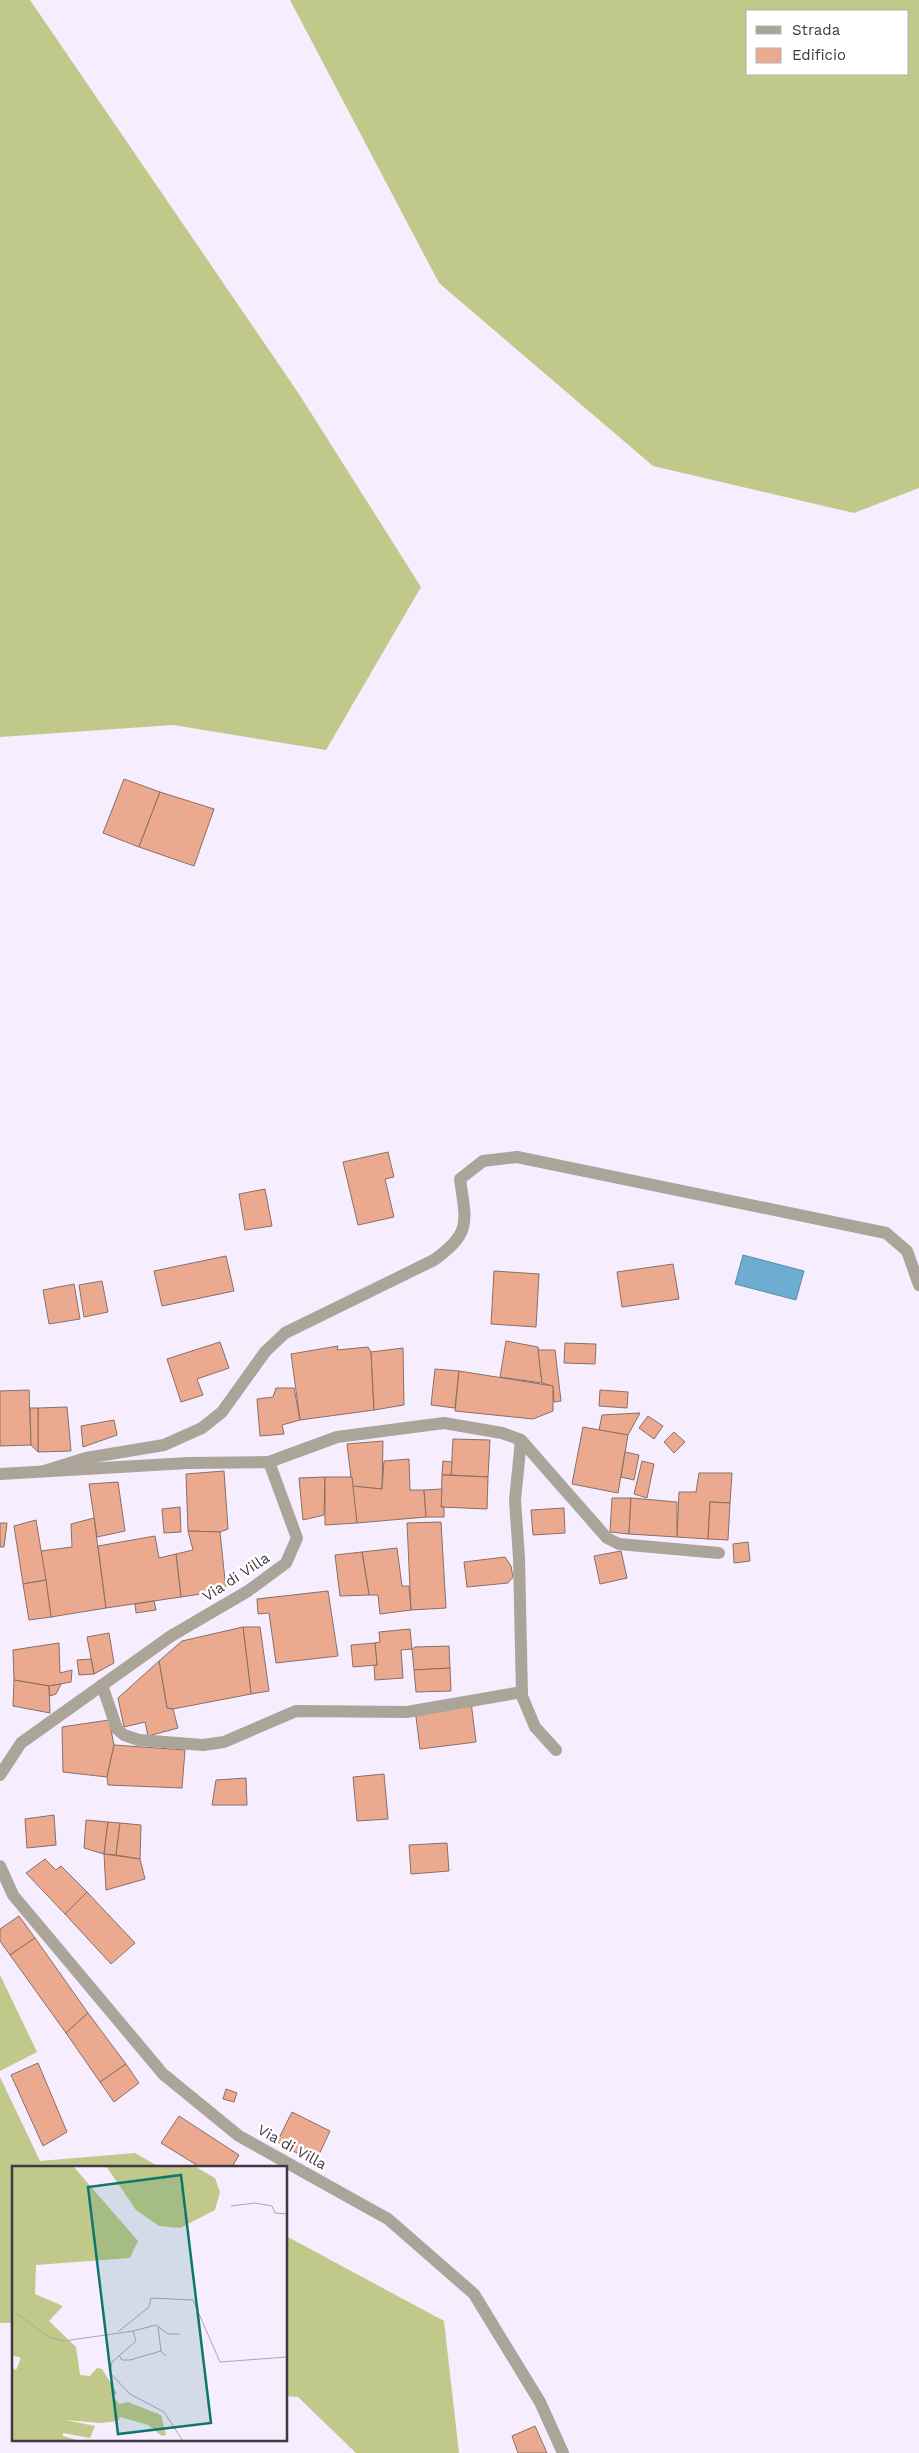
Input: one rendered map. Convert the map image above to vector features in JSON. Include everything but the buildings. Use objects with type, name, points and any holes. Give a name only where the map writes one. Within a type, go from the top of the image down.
[{"type":"street","points":[[44,1471],[86,1458],[164,1445],[202,1428],[222,1412],[265,1352],[285,1333],[434,1260],[452,1248],[462,1234],[464,1208],[460,1179],[483,1161],[517,1157],[886,1233],[907,1251],[919,1285]]},
{"type":"street","points":[[0,1474],[188,1463],[270,1462],[338,1437],[444,1423],[502,1433],[521,1440],[607,1538],[619,1544],[719,1553]]},
{"type":"street","points":[[521,1440],[515,1500],[519,1558],[522,1692],[535,1727],[556,1750]]},
{"type":"street","name":"Via di Villa","points":[[0,1775],[21,1743],[171,1636],[248,1591],[286,1563],[297,1538],[270,1462]]},
{"type":"street","points":[[102,1685],[117,1729],[124,1735],[139,1740],[203,1745],[224,1742],[296,1711],[407,1712],[522,1692]]},
{"type":"street","name":"Via di Villa","points":[[0,1866],[13,1895],[163,2074],[239,2136],[388,2219],[474,2294],[540,2402],[563,2453]]},
{"type":"green space","points":[[0,0],[30,0],[299,394],[421,587],[326,750],[173,725],[0,737]]},
{"type":"green space","points":[[290,0],[919,0],[919,488],[854,513],[653,466],[439,283]]},
{"type":"green space","points":[[0,1975],[37,2052],[0,2071]]},
{"type":"green space","points":[[0,2077],[40,2161],[135,2153],[157,2166],[12,2166],[12,2323],[0,2323]]},
{"type":"green space","points":[[288,2237],[444,2321],[459,2453],[356,2453],[298,2397],[288,2396]]},
{"type":"water","points":[[743,1255],[804,1271],[796,1300],[735,1284]]}]
